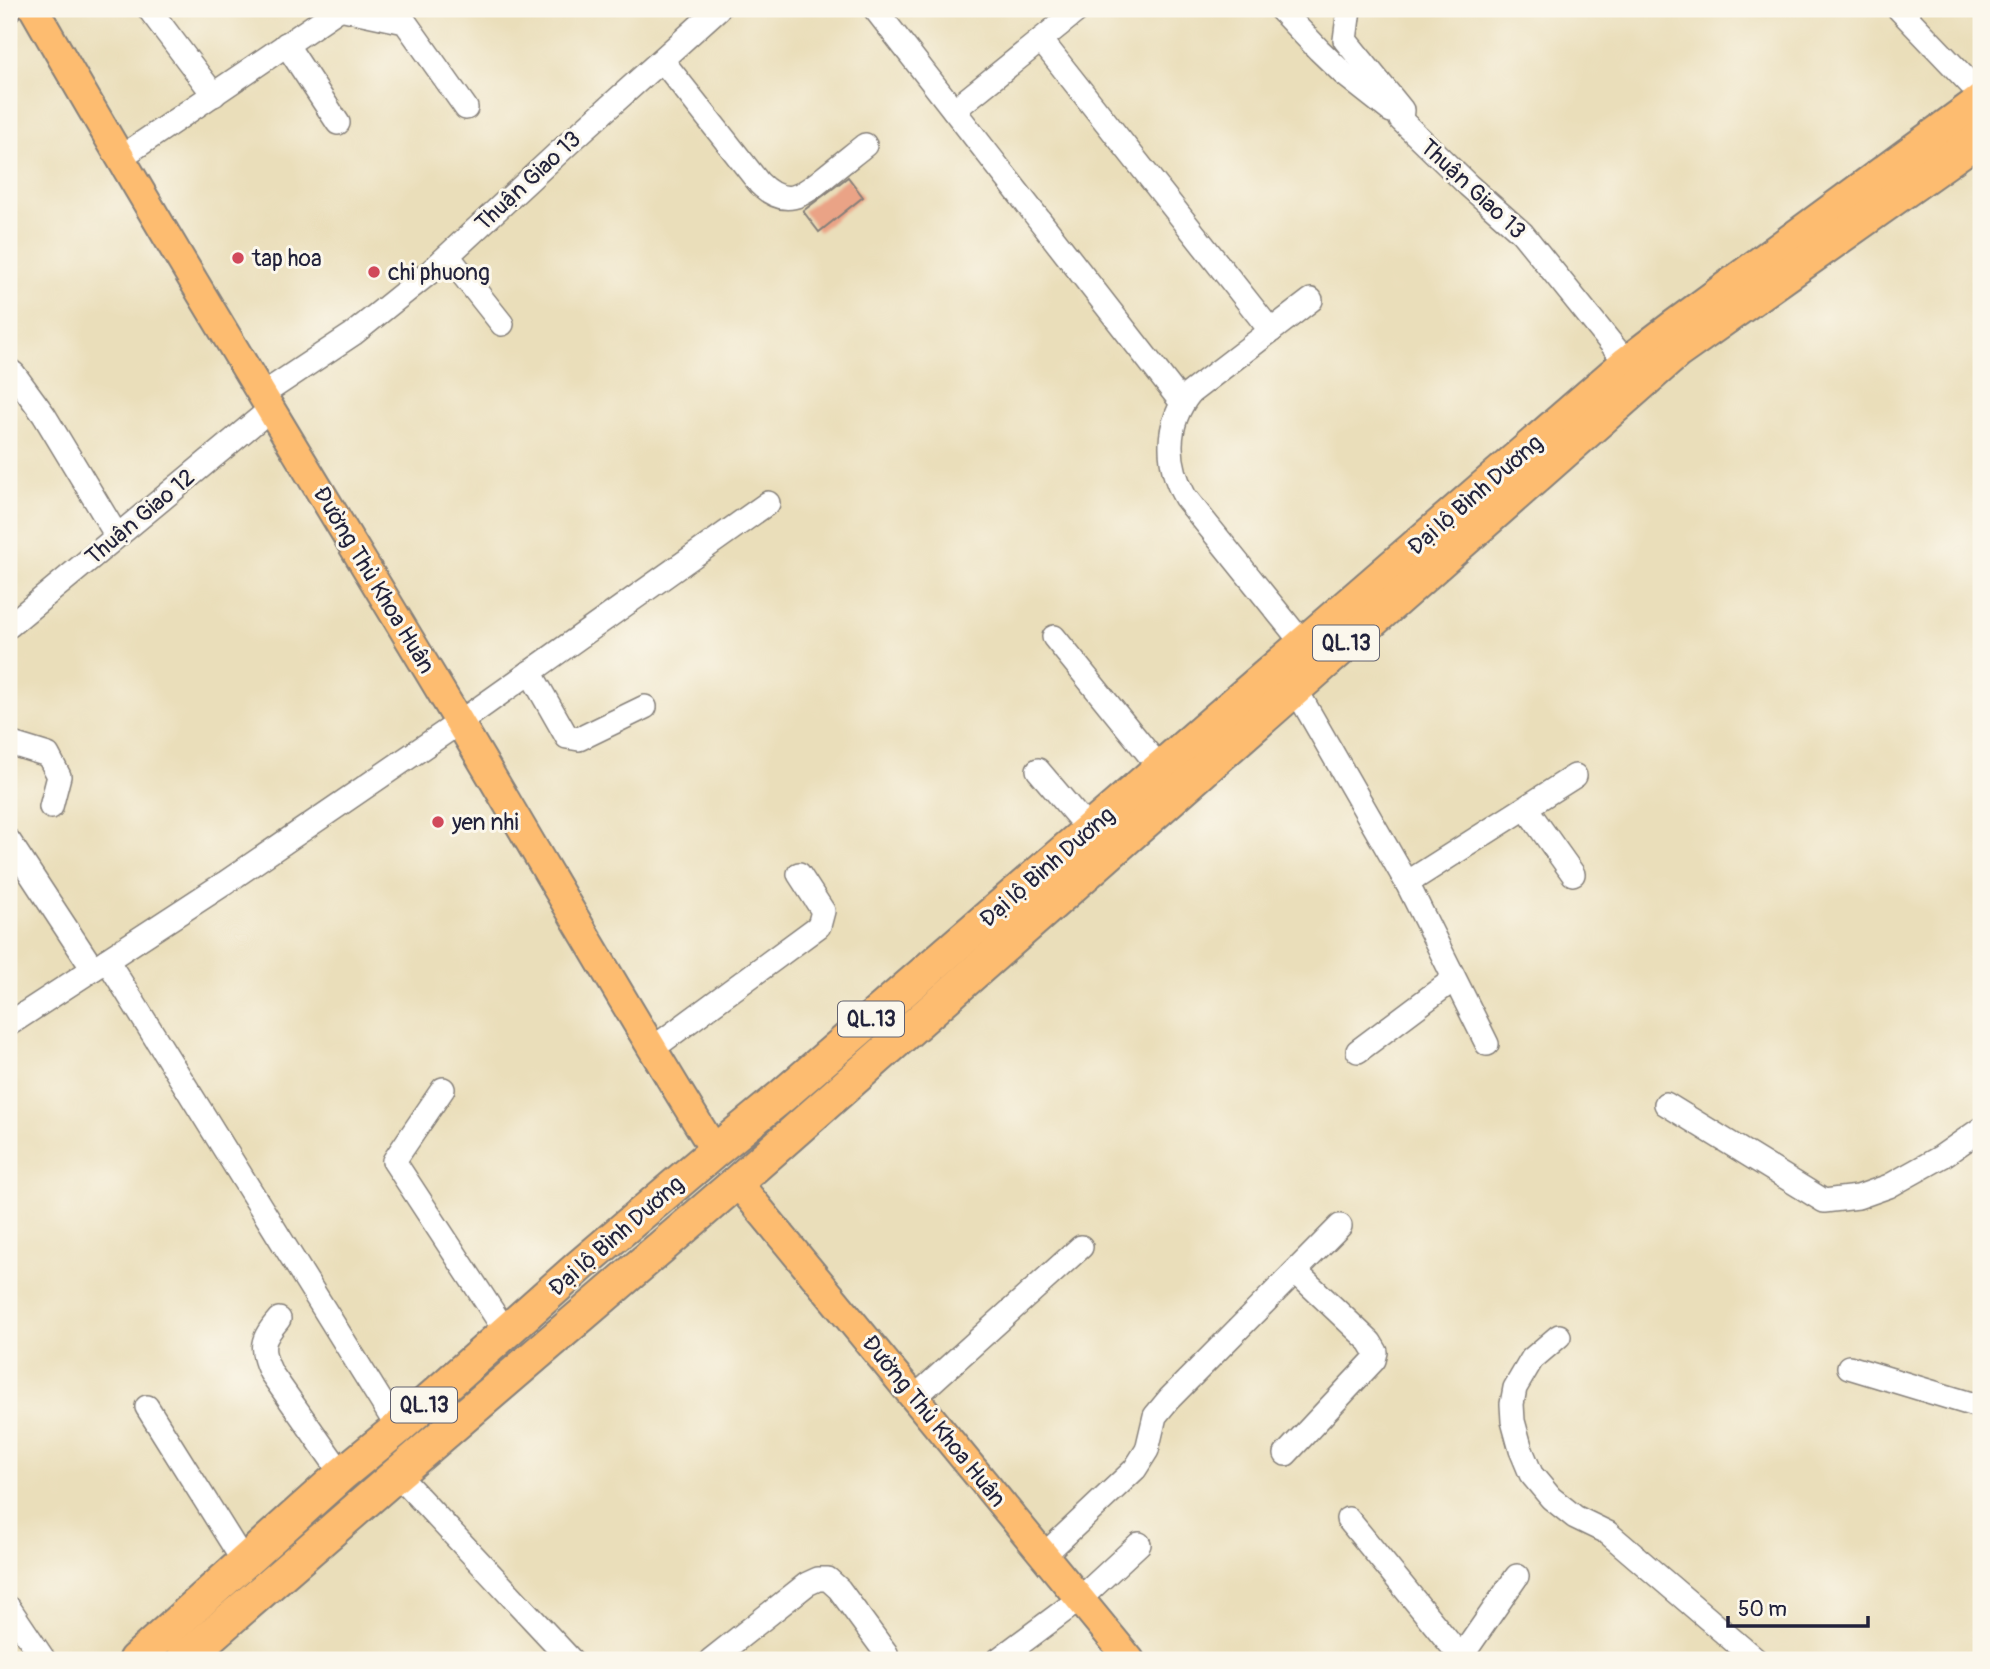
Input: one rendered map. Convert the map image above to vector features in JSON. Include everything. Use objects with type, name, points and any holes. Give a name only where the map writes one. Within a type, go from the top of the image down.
[{"type":"highway","name":"Đại lộ Bình Dương","points":[[135,1660],[342,1474],[1627,363],[1981,101]]},
{"type":"highway","name":"Đại lộ Bình Dương","points":[[183,1660],[737,1182],[1676,352],[1981,137]]},
{"type":"highway","points":[[715,1151],[737,1182]]},
{"type":"main road","name":"Đường Thủ Khoa Huân","points":[[34,9],[120,158],[715,1151]]},
{"type":"main road","name":"Đường Thủ Khoa Huân","points":[[737,1182],[1130,1660]]},
{"type":"street","points":[[149,9],[214,95]]},
{"type":"street","points":[[120,158],[341,9],[405,22],[466,108]]},
{"type":"street","name":"Thuận Giao 13","points":[[267,401],[430,272],[718,9]]},
{"type":"street","points":[[875,9],[1182,403]]},
{"type":"street","points":[[954,110],[1079,9]]},
{"type":"street","points":[[1280,9],[1344,74],[1401,120]]},
{"type":"street","name":"Thuận Giao 13","points":[[1349,9],[1345,40],[1402,110],[1401,120],[1522,233],[1627,363]]},
{"type":"street","points":[[1899,9],[1981,95]]},
{"type":"street","points":[[1041,40],[1271,331]]},
{"type":"street","points":[[286,44],[338,123]]},
{"type":"street","points":[[662,61],[759,183],[771,193],[787,197],[804,194],[865,145]]},
{"type":"street","points":[[448,256],[502,324]]},
{"type":"street","points":[[1304,645],[1185,497],[1178,485],[1171,458],[1171,445],[1175,419],[1190,393],[1311,300]]},
{"type":"street","points":[[9,370],[44,415],[117,536]]},
{"type":"street","name":"Thuận Giao 12","points":[[9,626],[117,536],[267,401]]},
{"type":"street","points":[[9,1024],[225,883],[460,722],[768,502]]},
{"type":"street","points":[[1054,637],[1160,768]]},
{"type":"street","points":[[530,672],[567,737],[579,739],[645,707]]},
{"type":"street","points":[[1296,688],[1407,883],[1487,1044]]},
{"type":"street","points":[[9,743],[48,755],[59,776],[51,807]]},
{"type":"street","points":[[1038,770],[1089,830]]},
{"type":"street","points":[[1407,883],[1575,776]]},
{"type":"street","points":[[1526,808],[1573,874]]},
{"type":"street","points":[[9,841],[100,964],[398,1428]]},
{"type":"street","points":[[652,1049],[818,926],[823,911],[799,874]]},
{"type":"street","points":[[1358,1051],[1454,979]]},
{"type":"street","points":[[443,1088],[394,1161],[506,1332]]},
{"type":"street","points":[[1667,1104],[1825,1200],[1858,1197],[1889,1186],[1941,1157],[1981,1129]]},
{"type":"street","points":[[1044,1555],[1135,1469],[1147,1450],[1156,1416],[1169,1399],[1340,1226]]},
{"type":"street","points":[[914,1398],[1081,1247]]},
{"type":"street","points":[[1286,1454],[1374,1360],[1376,1352],[1370,1342],[1296,1272]]},
{"type":"street","points":[[279,1319],[264,1341],[263,1356],[271,1373],[342,1474]]},
{"type":"street","points":[[1559,1336],[1532,1359],[1515,1388],[1513,1421],[1531,1474],[1551,1498],[1575,1517],[1608,1533],[1756,1660]]},
{"type":"street","points":[[1849,1367],[1981,1408]]},
{"type":"street","points":[[147,1407],[244,1562]]},
{"type":"street","points":[[397,1474],[571,1660]]},
{"type":"street","points":[[1348,1519],[1460,1658],[1517,1576]]},
{"type":"street","points":[[998,1660],[1081,1598],[1139,1544]]},
{"type":"street","points":[[711,1660],[818,1578],[828,1579],[839,1590],[886,1653]]},
{"type":"street","points":[[9,1608],[44,1660]]},
{"type":"building","points":[[848,177],[863,197],[819,232],[803,211]]},
{"type":"place","name":"tap hoa","points":[[238,258]]},
{"type":"place","name":"chi phuong","points":[[374,272]]},
{"type":"place","name":"yen nhi","points":[[438,822]]}]
